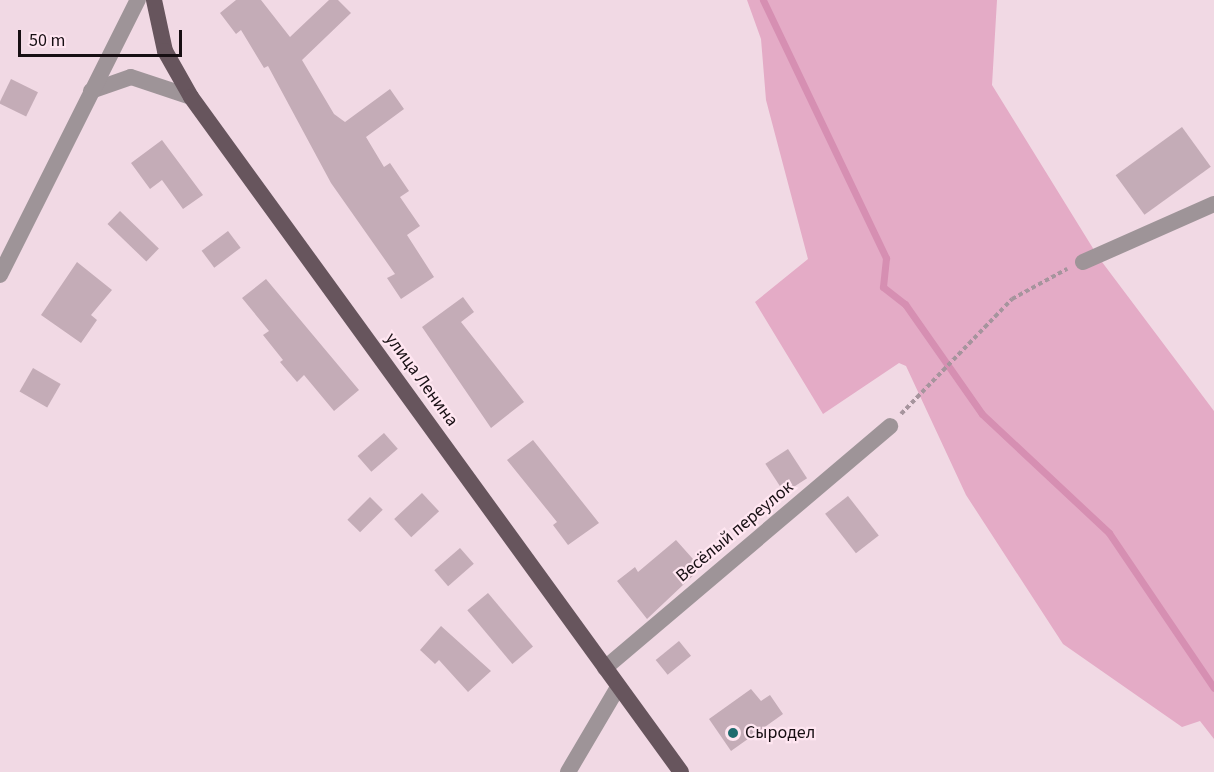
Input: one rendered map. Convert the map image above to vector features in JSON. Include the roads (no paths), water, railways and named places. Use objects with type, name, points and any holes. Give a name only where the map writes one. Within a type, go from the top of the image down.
[{"type":"main road","name":"улица Ленина","points":[[154,0],[165,51],[191,97],[681,772]]},
{"type":"street","points":[[0,275],[138,0]]},
{"type":"street","points":[[92,92],[132,77],[191,97]]},
{"type":"street","points":[[1083,262],[1214,204]]},
{"type":"street","name":"Весёлый переулок","points":[[605,668],[890,426]]},
{"type":"street","points":[[568,772],[618,687]]},
{"type":"waterway","points":[[763,0],[886,258],[883,287],[905,304],[982,414],[1109,533],[1214,688]]},
{"type":"place","name":"Сыродел","points":[[733,733]]}]
